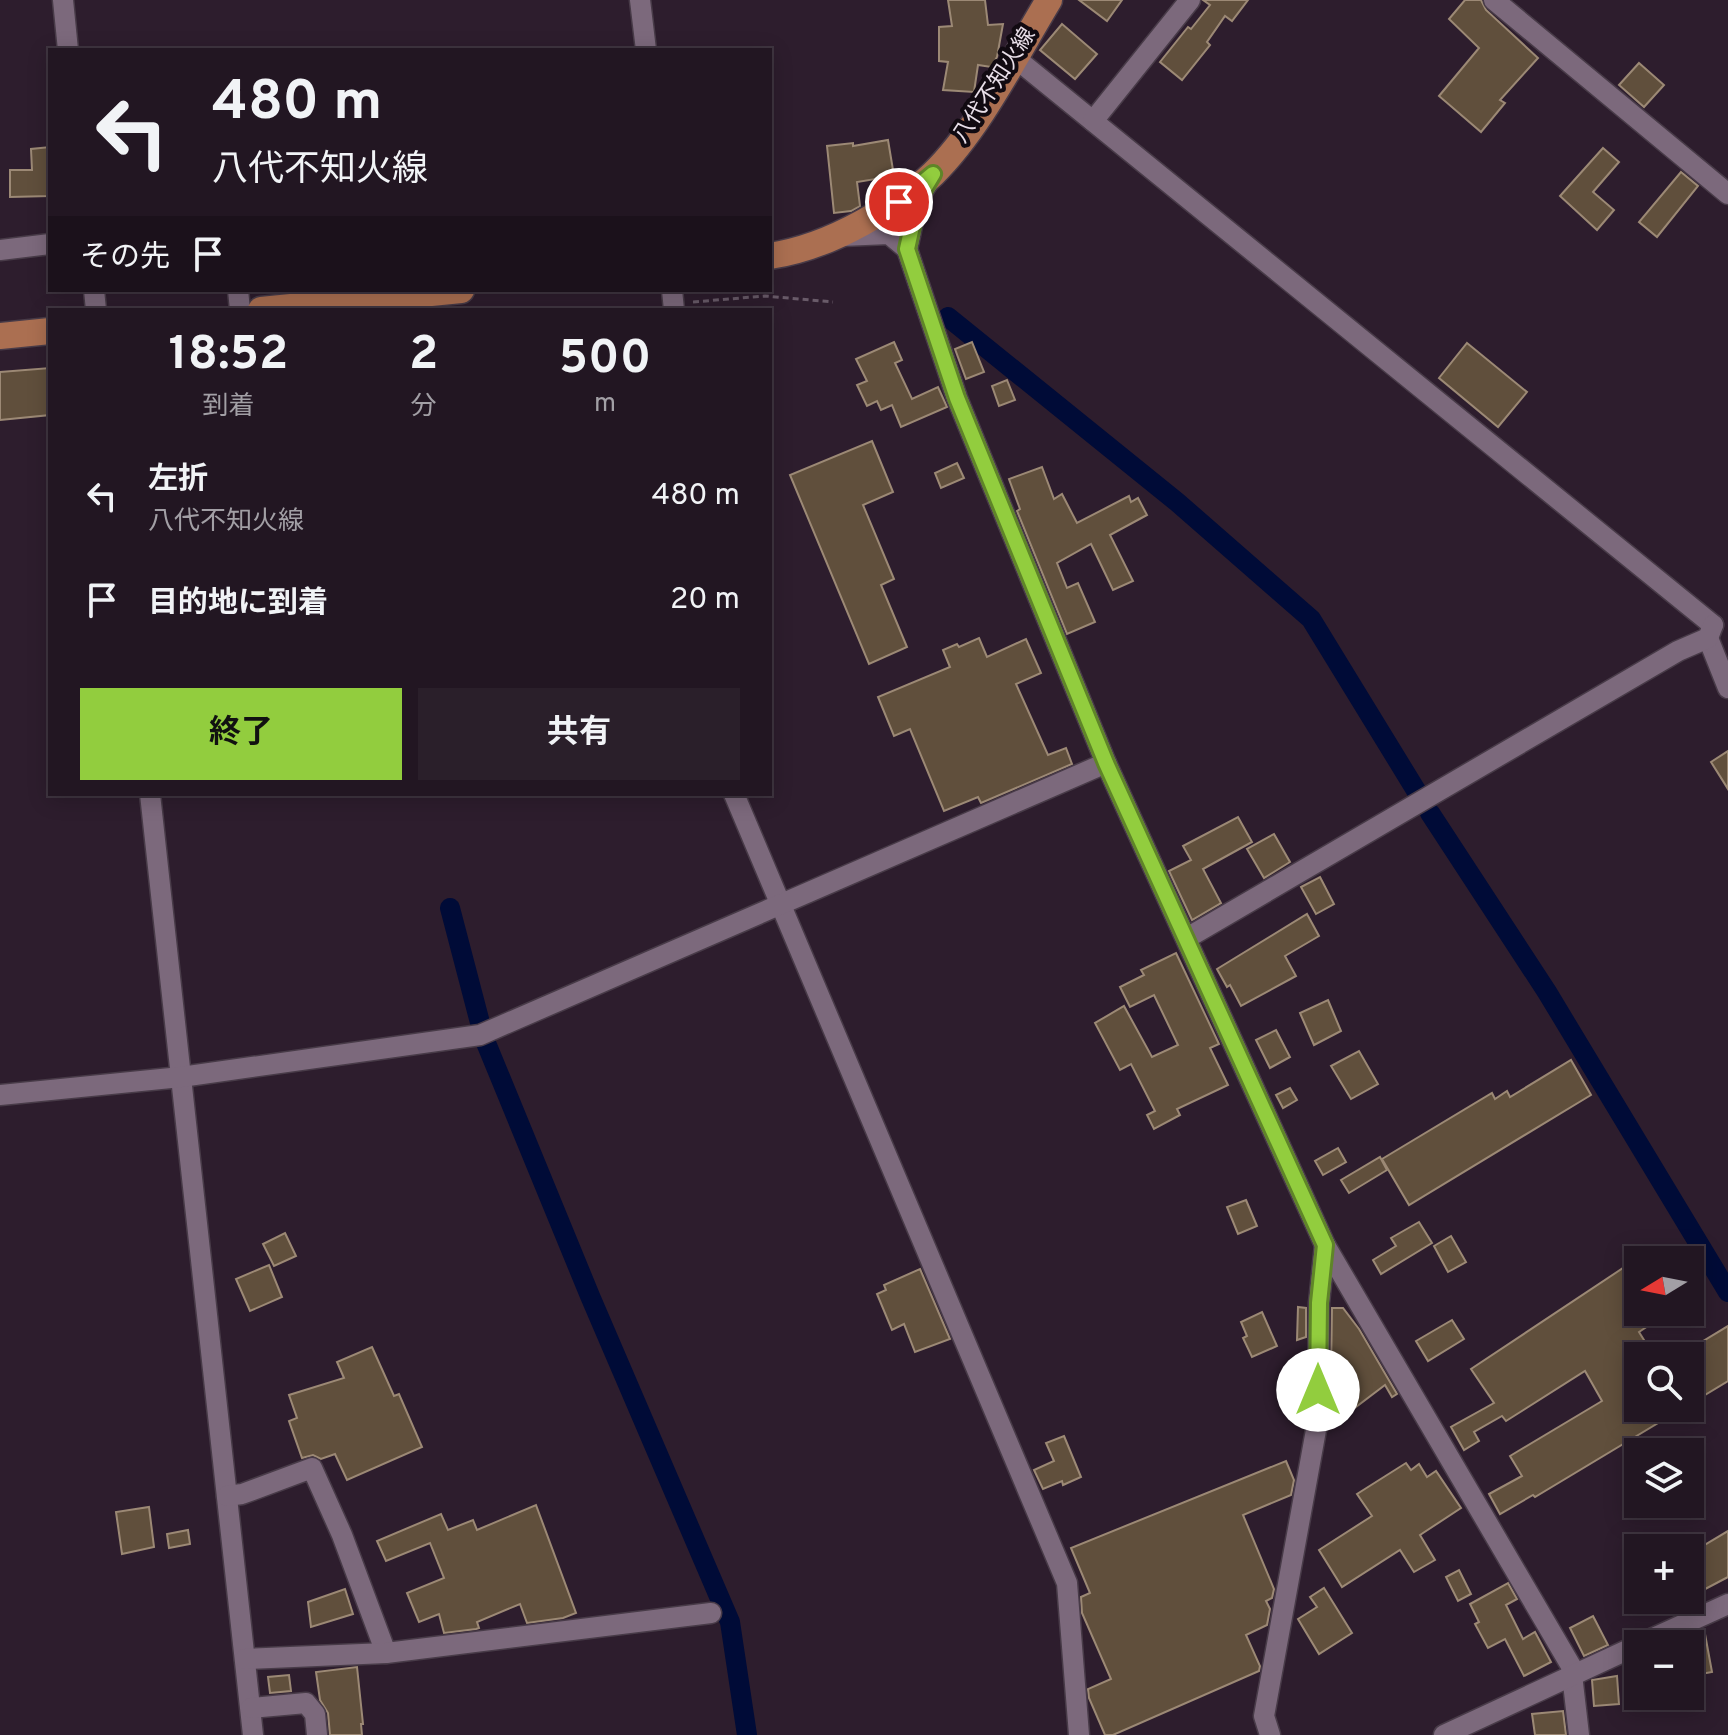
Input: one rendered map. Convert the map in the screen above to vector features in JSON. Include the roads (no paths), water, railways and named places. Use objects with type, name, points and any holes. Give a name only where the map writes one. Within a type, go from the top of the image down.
[{"type":"main road","name":"八代不知火線","points":[[772,256],[790,253],[838,236],[899,202],[933,174],[962,140],[1049,0]]},
{"type":"main road","points":[[277,308],[425,292]]},
{"type":"main road","points":[[0,336],[48,331]]},
{"type":"street","points":[[63,0],[68,48]]},
{"type":"street","points":[[640,0],[646,48]]},
{"type":"street","points":[[1093,121],[1190,0]]},
{"type":"street","points":[[1494,0],[1728,194]]},
{"type":"street","points":[[1014,57],[1716,628],[1728,688]]},
{"type":"street","points":[[933,174],[918,199],[907,249],[957,398],[1106,763],[1325,1245],[1571,1666],[1579,1735]]},
{"type":"street","points":[[838,236],[889,234],[907,249]]},
{"type":"street","points":[[0,250],[48,244]]},
{"type":"street","points":[[1187,938],[1716,628]]},
{"type":"street","points":[[0,1095],[181,1077],[480,1035],[1106,763]]},
{"type":"street","points":[[150,796],[253,1735]]},
{"type":"street","points":[[735,796],[1067,1583],[1079,1735]]},
{"type":"street","points":[[1270,1735],[1264,1716],[1318,1419],[1319,1303],[1325,1245]]},
{"type":"street","points":[[227,1496],[242,1494],[312,1468],[342,1535],[386,1653]]},
{"type":"street","points":[[1670,1630],[1728,1604]]},
{"type":"street","points":[[245,1659],[386,1653],[711,1613]]},
{"type":"street","points":[[1444,1735],[1624,1651]]},
{"type":"street","points":[[251,1708],[306,1703],[315,1714],[317,1735]]},
{"type":"waterway","points":[[948,317],[1177,502],[1311,619],[1417,792]]},
{"type":"waterway","points":[[1430,813],[1547,992],[1728,1292]]},
{"type":"waterway","points":[[450,908],[484,1038],[590,1296],[730,1622],[747,1735]]}]
